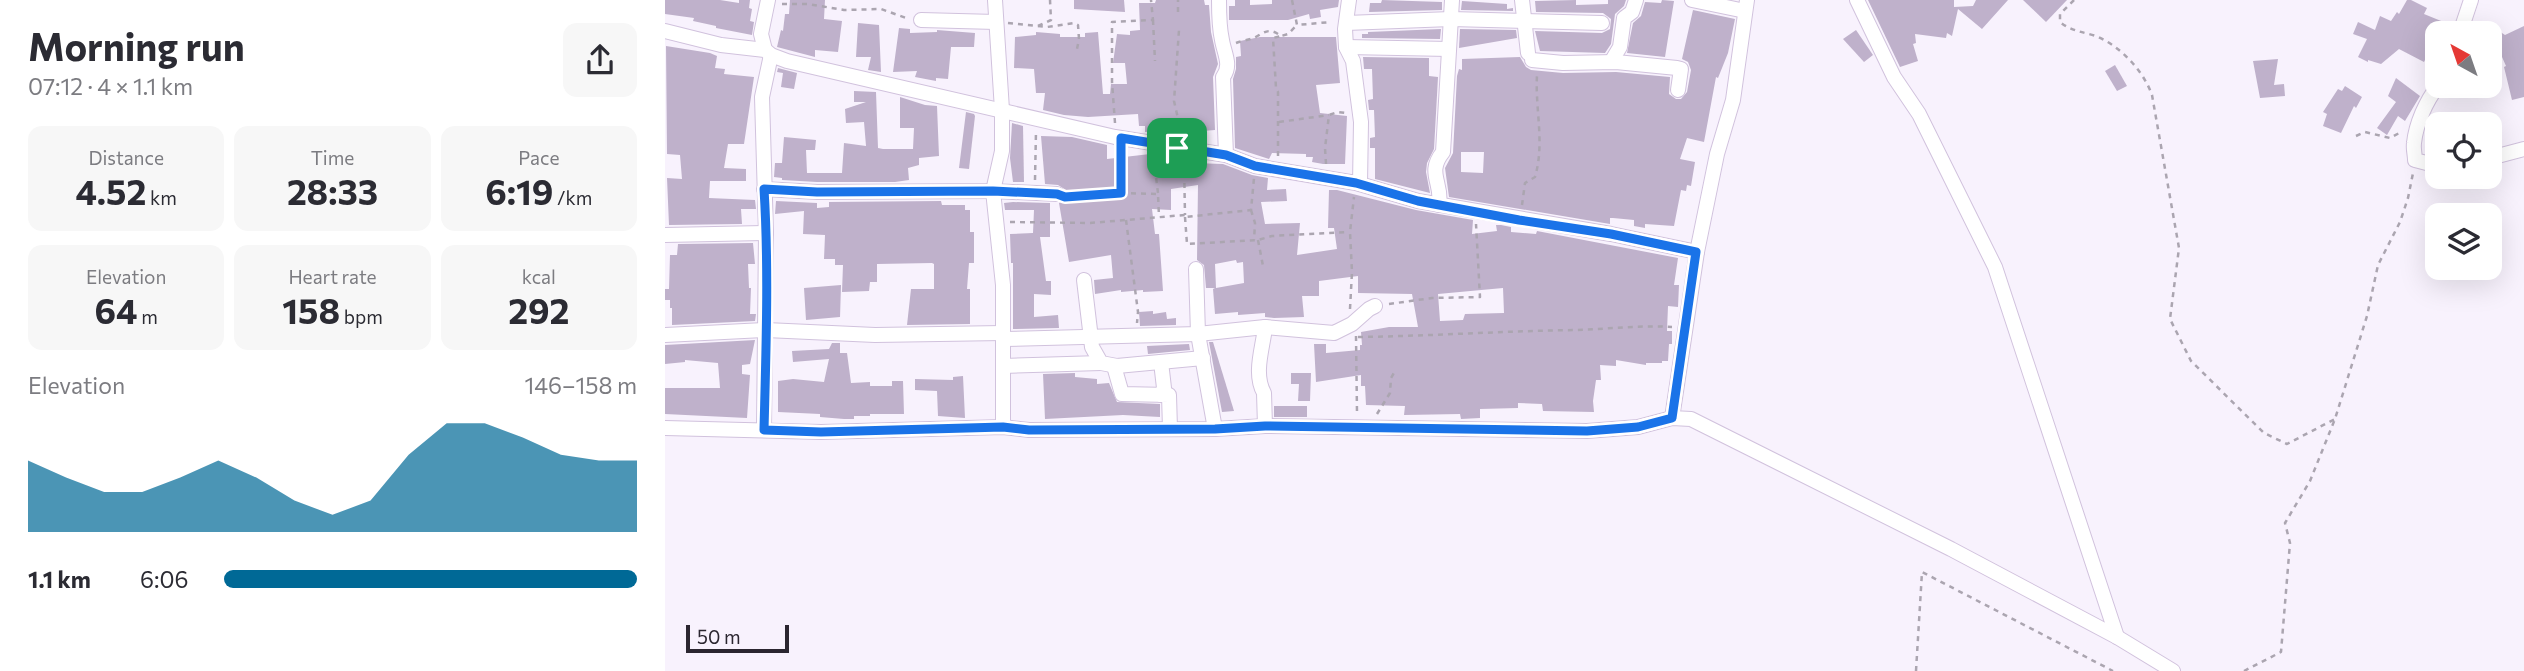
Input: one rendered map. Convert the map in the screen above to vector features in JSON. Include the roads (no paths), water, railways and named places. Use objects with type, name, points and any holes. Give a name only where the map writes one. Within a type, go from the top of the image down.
[{"type":"street","points":[[995,0],[1003,110],[1002,151],[993,191],[1003,285],[1003,427]]},
{"type":"street","points":[[1219,0],[1222,43],[1227,54],[1227,71],[1223,77],[1226,155]]},
{"type":"street","points":[[1349,0],[1346,47],[1353,61],[1360,114],[1360,184]]},
{"type":"street","points":[[1440,205],[1434,174],[1435,161],[1443,152],[1452,0]]},
{"type":"street","points":[[1522,0],[1530,56],[1563,63],[1611,62],[1681,69],[1678,90]]},
{"type":"street","points":[[1611,62],[1620,47],[1623,18],[1632,12],[1636,0]]},
{"type":"street","points":[[1672,418],[1696,252],[1717,154],[1734,100],[1746,6],[1692,0]]},
{"type":"street","points":[[1857,0],[1893,77],[1919,114],[1995,267],[2117,637]]},
{"type":"street","points":[[2464,21],[2471,0]]},
{"type":"street","points":[[764,430],[766,233],[762,97],[768,53],[761,34],[768,1]]},
{"type":"street","points":[[1346,22],[1451,19],[1602,23]]},
{"type":"street","points":[[921,20],[996,22]]},
{"type":"street","points":[[665,31],[1118,137],[1226,155],[1255,166],[1360,184],[1440,205],[1611,234],[1696,252]]},
{"type":"street","points":[[1346,47],[1449,50]]},
{"type":"street","points":[[2425,163],[2415,160],[2413,148],[2430,98]]},
{"type":"street","points":[[2502,155],[2524,149]]},
{"type":"street","points":[[764,189],[1057,194]]},
{"type":"street","points":[[665,235],[766,233]]},
{"type":"street","points":[[1196,269],[1198,334],[1215,429]]},
{"type":"street","points":[[1084,280],[1092,347],[1107,364],[1122,394],[1169,397],[1170,429]]},
{"type":"street","points":[[665,335],[766,330],[875,335],[1090,337],[1198,334],[1265,327],[1334,333],[1352,324],[1375,306]]},
{"type":"street","points":[[1265,327],[1259,373],[1264,393],[1265,426]]},
{"type":"street","points":[[1003,366],[1161,362],[1203,358]]},
{"type":"street","points":[[1161,362],[1164,388],[1161,395]]},
{"type":"street","points":[[665,428],[821,432],[1003,427],[1029,430],[1215,429],[1265,426],[1587,431],[1638,427],[1672,418],[1697,420],[1951,549],[2117,637],[2173,671]]}]
